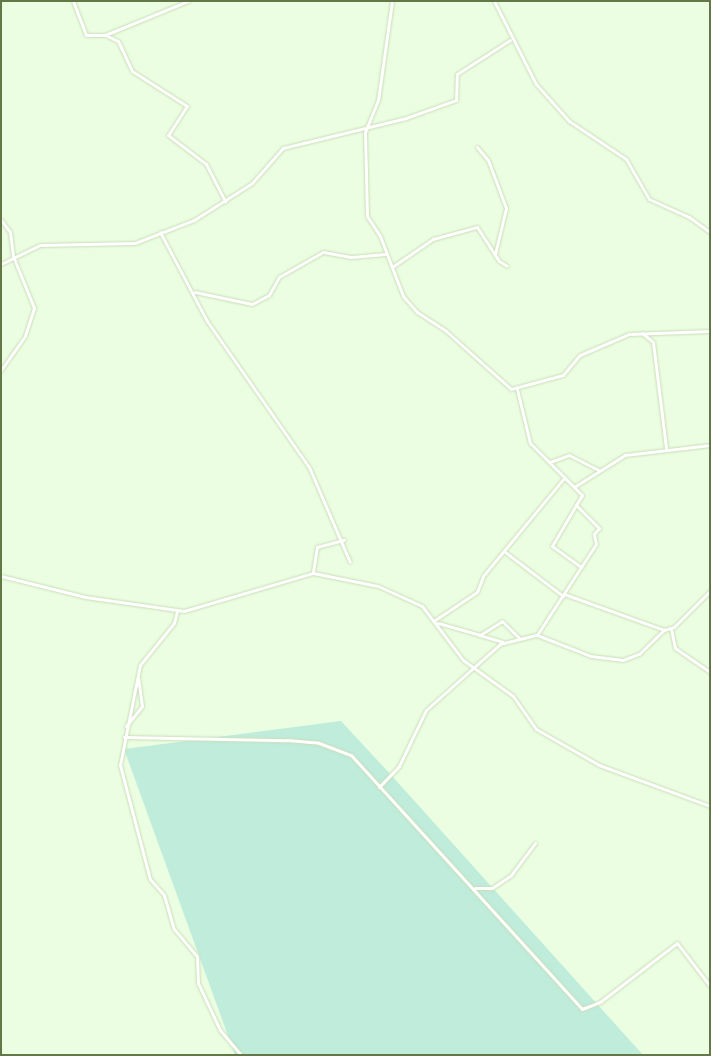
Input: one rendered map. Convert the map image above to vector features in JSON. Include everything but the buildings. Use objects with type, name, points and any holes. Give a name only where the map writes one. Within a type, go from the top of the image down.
[{"type":"street","points":[[73,1],[85,34],[105,35],[121,43],[135,73],[186,106],[168,135],[206,164],[225,201]]},
{"type":"street","points":[[105,35],[188,1]]},
{"type":"street","points":[[392,1],[378,100],[365,128],[366,216],[387,254],[403,296],[417,312],[446,331],[501,384],[517,389],[531,381],[563,375],[580,355],[641,332],[710,331]]},
{"type":"street","points":[[494,1],[510,40],[521,49],[537,86],[553,98],[569,121],[626,159],[649,199],[689,217],[710,232]]},
{"type":"street","points":[[1,264],[13,256],[44,244],[135,243],[194,220],[257,179],[283,148],[365,128],[456,100],[457,74],[510,40]]},
{"type":"street","points":[[477,147],[488,160],[506,208],[495,254]]},
{"type":"street","points":[[1,220],[11,236],[13,256],[34,310],[25,336],[1,370]]},
{"type":"street","points":[[392,267],[433,239],[472,227],[482,227],[495,254],[508,266]]},
{"type":"street","points":[[160,232],[196,292],[207,321],[298,447],[344,540],[350,562]]},
{"type":"street","points":[[196,292],[252,304],[269,294],[279,277],[323,252],[350,256],[387,254]]},
{"type":"street","points":[[641,332],[653,342],[666,448]]},
{"type":"street","points":[[517,389],[530,444],[582,495],[552,546],[581,566]]},
{"type":"street","points":[[574,487],[598,470],[625,455],[666,448],[710,445]]},
{"type":"street","points":[[550,462],[568,455],[598,470]]},
{"type":"street","points":[[436,622],[477,592],[483,576],[505,552],[565,477]]},
{"type":"street","points":[[537,635],[597,543],[594,534],[599,528],[576,505]]},
{"type":"street","points":[[313,573],[317,547],[344,540]]},
{"type":"street","points":[[505,552],[564,595],[664,630],[670,629],[710,590]]},
{"type":"street","points":[[1,576],[85,597],[177,611],[195,610],[313,573],[341,576],[394,592],[418,603],[436,622],[471,667],[513,696],[541,732],[599,765],[710,806]]},
{"type":"street","points":[[177,611],[172,625],[142,662],[126,726],[120,764],[148,873],[164,895],[174,929],[197,956],[198,984],[220,1030],[241,1055]]},
{"type":"street","points":[[478,635],[502,621],[520,639]]},
{"type":"street","points":[[436,622],[504,642],[537,635],[581,653],[623,660],[639,654],[664,630]]},
{"type":"street","points":[[670,629],[675,648],[710,672]]},
{"type":"street","points":[[379,787],[399,766],[426,710],[471,667],[504,642]]},
{"type":"street","points":[[126,726],[142,706],[137,678]]},
{"type":"street","points":[[124,737],[319,743],[358,759],[379,787],[474,888],[585,1011],[677,943],[710,986]]},
{"type":"street","points":[[474,888],[492,888],[510,875],[534,843]]},
{"type":"green space","points":[[341,721],[643,1055],[235,1055],[124,749]]}]
